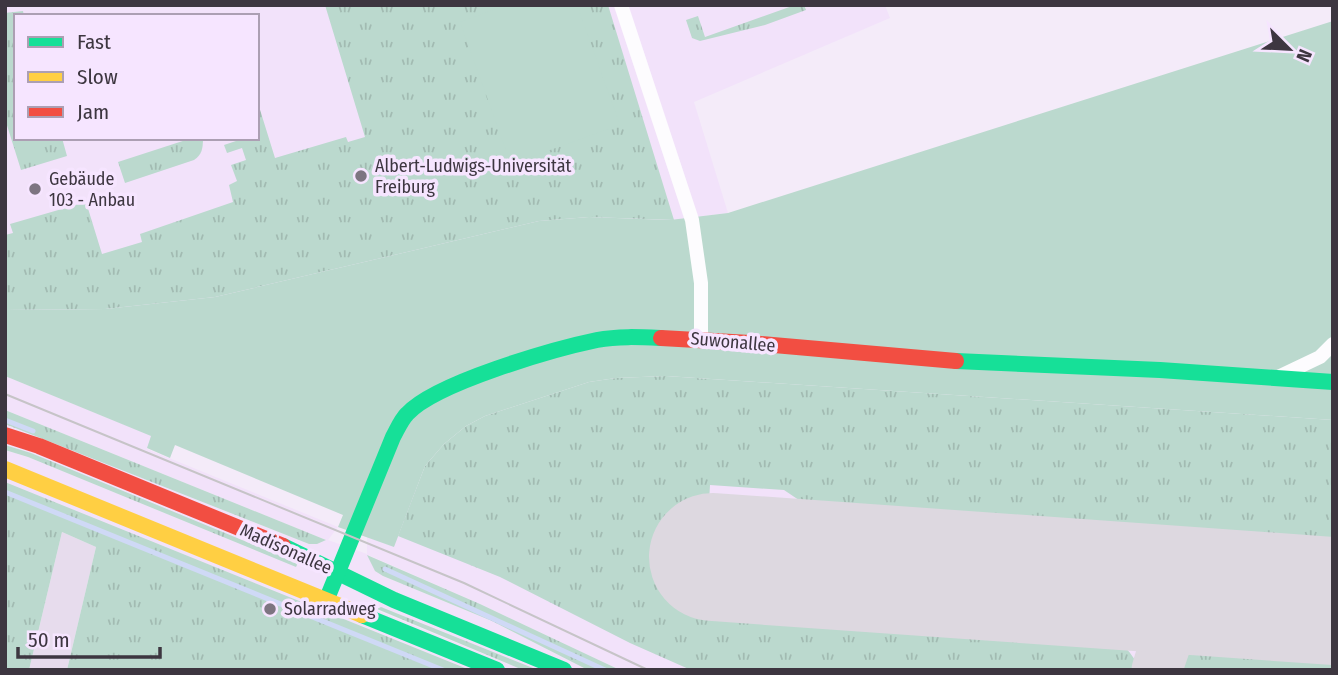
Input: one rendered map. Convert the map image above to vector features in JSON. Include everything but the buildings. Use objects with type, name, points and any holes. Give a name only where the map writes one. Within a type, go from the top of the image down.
[{"type":"street","points":[[621,5],[692,220],[701,284],[701,339]]},
{"type":"street","name":"Suwonallee","points":[[326,601],[393,437],[407,414],[424,401],[487,373],[597,340],[628,336],[701,339],[976,363],[1160,370],[1333,382]]},
{"type":"street","name":"Suwonallee","points":[[1276,377],[1320,356],[1333,344]]},
{"type":"street","name":"Madisonallee","points":[[5,435],[40,446],[303,554],[384,596],[564,670]]},
{"type":"street","name":"Madisonallee","points":[[5,469],[497,670]]},
{"type":"shaded area","name":"Albert-Ludwigs-Universität Freiburg","points":[[5,5],[885,5],[890,18],[694,102],[728,213],[670,220],[589,217],[539,221],[215,297],[105,309],[5,310]]},
{"type":"shaded area","points":[[5,376],[152,436],[147,449],[338,527],[328,540],[367,554],[367,536],[415,489],[1333,420],[1333,670],[620,670],[368,555],[383,576],[492,621],[588,670],[538,670],[378,608],[378,611],[523,670],[470,670],[5,482],[5,450],[296,567],[5,445],[5,424],[309,544],[326,540],[5,410]]},
{"type":"shaded area","points":[[62,532],[96,547],[67,670],[29,670]]},
{"type":"green space","name":"Albert-Ludwigs-Universität Freiburg","points":[[325,5],[608,5],[674,220],[589,217],[539,221],[215,297],[105,309],[5,310],[5,235],[13,233],[10,224],[86,202],[102,254],[142,242],[140,234],[233,202],[229,185],[237,181],[231,165],[246,160],[242,148],[227,153],[224,145],[236,140],[259,140],[259,106],[275,158],[346,137],[348,142],[365,137]]},
{"type":"green space","points":[[507,5],[577,5],[620,125],[511,164],[460,22]]},
{"type":"green space","points":[[795,5],[804,5],[806,10],[765,25],[700,41],[692,38],[686,20],[698,16],[705,37]]},
{"type":"green space","points":[[23,11],[24,14],[14,14],[14,140],[63,140],[67,156],[21,170],[5,119],[5,13]]},
{"type":"green space","points":[[1333,21],[1333,420],[666,376],[616,378],[589,382],[485,416],[466,426],[444,444],[425,466],[394,547],[338,527],[343,515],[175,445],[170,458],[147,448],[151,436],[5,376],[5,310],[105,309],[215,297],[539,221],[589,217],[670,220],[728,213]]},
{"type":"green space","points":[[186,140],[203,140],[202,151],[194,160],[125,183],[118,162]]},
{"type":"green space","points":[[666,376],[1333,420],[1333,559],[833,523],[784,490],[710,485],[703,602],[1097,629],[1123,645],[1140,670],[691,670],[630,643],[500,577],[398,536],[425,466],[444,444],[466,426],[485,416],[589,382]]},
{"type":"green space","points":[[5,410],[326,540],[309,544],[5,424]]},
{"type":"green space","points":[[5,445],[31,453],[298,563],[296,567],[5,450]]},
{"type":"green space","points":[[5,482],[470,670],[67,670],[96,547],[62,532],[29,670],[5,670]]},
{"type":"green space","points":[[367,555],[480,604],[620,670],[588,670],[492,621],[383,576],[375,571]]},
{"type":"green space","points":[[381,607],[538,670],[523,670],[377,609]]},
{"type":"green space","points":[[1209,638],[1333,647],[1333,670],[1176,670],[1187,652]]},
{"type":"waterway","points":[[5,420],[33,431]]},
{"type":"waterway","points":[[5,492],[443,670]]},
{"type":"waterway","points":[[385,569],[605,670]]},
{"type":"taxiway","points":[[1157,670],[1172,629],[1184,609],[1198,597],[1215,593]]},
{"type":"runway","points":[[713,557],[1333,601]]},
{"type":"tram line","points":[[5,394],[464,583],[648,670]]},
{"type":"traffic: fast","points":[[326,601],[393,437],[405,416],[421,402],[468,379],[578,344],[629,337],[661,338]]},
{"type":"traffic: fast","points":[[956,361],[1160,370],[1333,382]]},
{"type":"traffic: fast","points":[[283,546],[394,600],[564,670]]},
{"type":"traffic: fast","points":[[362,615],[497,670]]},
{"type":"traffic: slow","points":[[5,469],[362,615]]},
{"type":"traffic: jam","points":[[661,338],[956,361]]},
{"type":"traffic: jam","points":[[5,435],[39,446],[283,546]]},
{"type":"place","name":"Albert-Ludwigs-Universität Freiburg","points":[[361,176]]},
{"type":"place","name":"Gebäude 103 - Anbau","points":[[35,189]]},
{"type":"place","name":"Solarradweg","points":[[270,609]]}]
